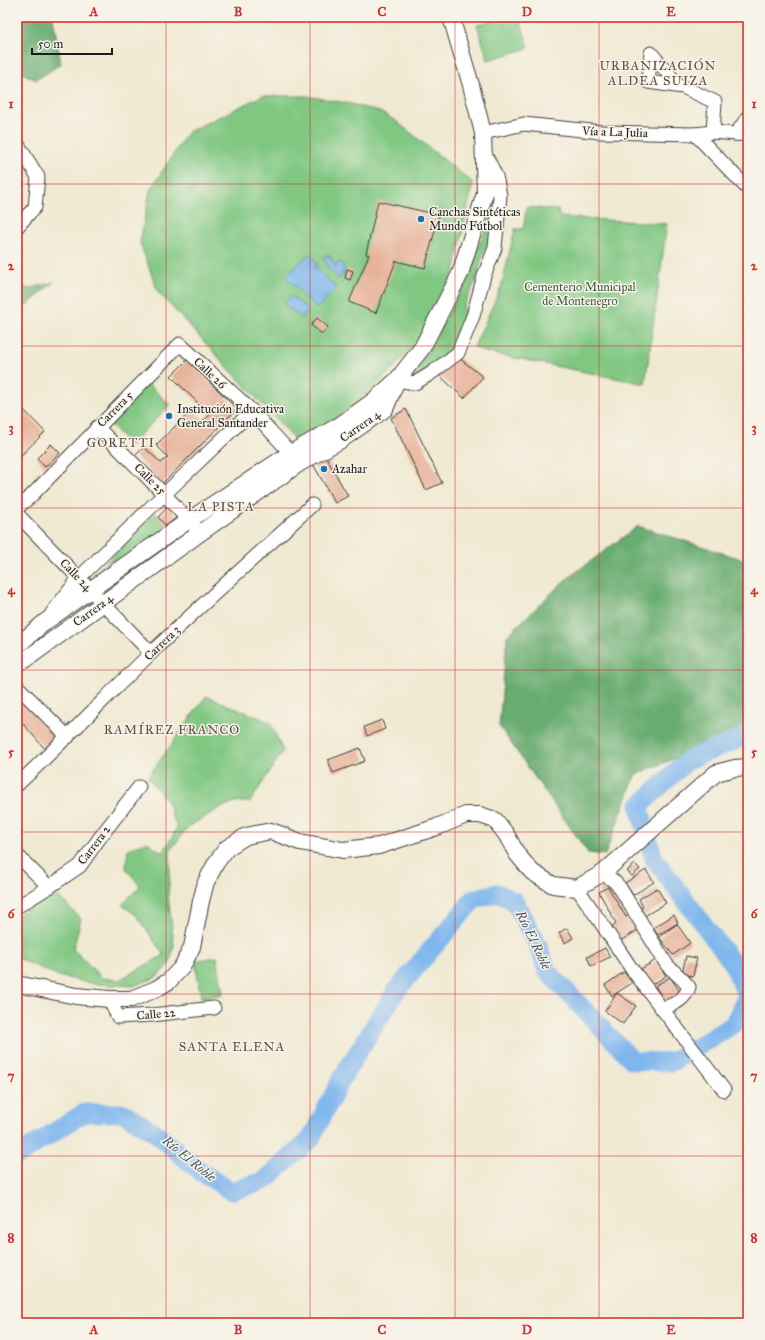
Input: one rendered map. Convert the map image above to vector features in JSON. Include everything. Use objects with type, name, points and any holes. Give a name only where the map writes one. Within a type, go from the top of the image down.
[{"type":"main road","name":"Carrera 4","points":[[17,646],[45,622],[84,584],[189,520],[296,458],[342,440],[385,409],[397,380],[422,348],[460,274],[485,193],[483,132],[451,17]]},
{"type":"main road","name":"Carrera 4","points":[[17,663],[25,660],[200,533],[296,458]]},
{"type":"main road","points":[[17,984],[76,996],[131,999],[156,989],[169,981],[182,967],[192,947],[206,882],[216,863],[227,848],[246,836],[271,831],[300,842],[343,850],[378,846],[437,827],[466,815],[480,815],[494,820],[506,834],[518,854],[532,872],[553,885],[577,888],[603,873],[716,773],[735,768],[748,767]]},
{"type":"street","points":[[678,85],[715,102],[713,132]]},
{"type":"street","points":[[742,134],[748,117]]},
{"type":"street","name":"Vía a La Julia","points":[[483,132],[524,124],[601,132],[695,134],[713,132],[742,134]]},
{"type":"street","points":[[695,134],[748,189]]},
{"type":"street","points":[[17,143],[38,177],[34,208],[19,220]]},
{"type":"street","points":[[397,380],[415,383],[430,374],[458,353],[473,316],[484,276],[496,248],[500,195],[496,176],[484,152]]},
{"type":"street","name":"Calle 26","points":[[180,344],[252,412],[296,458]]},
{"type":"street","name":"Carrera 5","points":[[17,508],[31,496],[180,344]]},
{"type":"street","name":"Carrera 4","points":[[84,584],[164,494],[252,412]]},
{"type":"street","name":"Calle 25","points":[[97,427],[164,494],[200,533]]},
{"type":"street","name":"Carrera 3","points":[[17,785],[151,653],[312,505]]},
{"type":"street","name":"Calle 24","points":[[17,514],[151,653]]},
{"type":"street","points":[[17,686],[68,736]]},
{"type":"street","name":"Carrera 2","points":[[20,905],[80,866],[139,787]]},
{"type":"street","points":[[17,855],[49,887]]},
{"type":"street","points":[[603,873],[620,888],[667,965],[689,987],[687,994],[678,1002],[662,1009]]},
{"type":"street","points":[[577,888],[631,968],[724,1090]]},
{"type":"street","name":"Calle 22","points":[[109,999],[118,1017],[214,1008]]},
{"type":"green space","points":[[17,17],[53,17],[61,64],[36,80],[22,73],[17,65]]},
{"type":"green space","points":[[503,17],[519,17],[529,48],[488,60],[477,25]]},
{"type":"green space","points":[[262,96],[306,96],[347,103],[380,112],[396,121],[473,183],[454,272],[416,343],[398,364],[351,408],[297,442],[158,292],[140,243],[150,190],[188,132]]},
{"type":"green space","name":"Cementerio Municipal de Montenegro","points":[[527,207],[558,210],[560,217],[667,224],[645,384],[485,352],[474,347],[501,287],[515,229],[523,229]]},
{"type":"green space","points":[[492,211],[496,212],[493,245],[484,250],[476,281],[463,307],[469,315],[453,352],[415,378],[410,377],[435,338],[457,297]]},
{"type":"green space","points":[[17,282],[28,289],[54,282],[17,314]]},
{"type":"green space","points":[[147,383],[170,405],[130,445],[107,422]]},
{"type":"green space","points":[[155,513],[168,528],[100,578],[96,573]]},
{"type":"green space","points":[[638,526],[748,561],[748,730],[636,774],[605,855],[588,853],[499,726],[507,636],[564,581]]},
{"type":"green space","points":[[206,696],[270,722],[283,751],[250,802],[234,802],[220,808],[188,827],[170,851],[168,895],[174,945],[169,965],[155,978],[133,986],[94,984],[59,976],[17,958],[17,915],[57,895],[81,919],[73,949],[102,978],[119,980],[164,955],[136,915],[122,905],[140,886],[126,868],[128,849],[147,842],[163,853],[177,828],[167,802],[148,777]]},
{"type":"green space","points":[[217,957],[223,994],[201,998],[195,961]]},
{"type":"water","points":[[309,254],[318,263],[315,267],[337,288],[317,308],[286,277]]},
{"type":"water","points":[[330,256],[335,268],[337,267],[336,263],[338,262],[343,264],[344,271],[341,277],[338,278],[328,268],[328,265],[323,257]]},
{"type":"water","points":[[291,296],[309,310],[302,318],[284,304]]},
{"type":"building","points":[[378,201],[439,215],[425,268],[396,261],[376,313],[349,302],[369,255],[366,254]]},
{"type":"building","points":[[347,269],[353,271],[350,280],[345,278]]},
{"type":"building","points":[[317,318],[328,327],[322,334],[311,325]]},
{"type":"building","points":[[459,358],[483,377],[464,398],[439,375]]},
{"type":"building","points":[[187,360],[237,409],[162,484],[135,456],[144,447],[161,463],[168,457],[156,445],[193,409],[204,420],[210,415],[171,376]]},
{"type":"building","points":[[17,403],[45,432],[17,459]]},
{"type":"building","points":[[406,409],[442,483],[426,490],[391,418]]},
{"type":"building","points":[[51,444],[60,453],[45,467],[37,458]]},
{"type":"building","points":[[326,457],[348,496],[335,503],[313,464]]},
{"type":"building","points":[[168,507],[177,517],[166,526],[158,517]]},
{"type":"building","points":[[17,690],[59,738],[46,750],[17,717]]},
{"type":"building","points":[[382,720],[385,729],[367,736],[364,727]]},
{"type":"building","points":[[360,748],[365,761],[333,773],[328,760]]},
{"type":"building","points":[[635,864],[640,869],[632,876],[627,871]]},
{"type":"building","points":[[646,870],[654,882],[633,895],[625,883]]},
{"type":"building","points":[[608,887],[626,917],[632,913],[641,928],[620,941],[611,927],[616,923],[599,892]]},
{"type":"building","points":[[657,888],[666,903],[643,917],[638,910],[643,907],[639,899]]},
{"type":"building","points":[[674,915],[678,923],[658,935],[653,928]]},
{"type":"building","points":[[677,924],[690,943],[673,955],[659,937]]},
{"type":"building","points":[[567,928],[573,938],[565,943],[559,933]]},
{"type":"building","points":[[605,948],[610,957],[591,966],[587,957]]},
{"type":"building","points":[[686,956],[697,958],[693,976],[682,974]]},
{"type":"building","points":[[656,960],[666,976],[651,985],[641,969]]},
{"type":"building","points":[[624,972],[632,983],[612,996],[605,985]]},
{"type":"building","points":[[670,977],[680,992],[665,1002],[655,986]]},
{"type":"building","points":[[617,993],[636,1006],[623,1024],[605,1011]]},
{"type":"waterway","name":"Río El Roble","points":[[17,1156],[84,1113],[124,1113],[157,1134],[201,1172],[231,1191],[264,1181],[310,1140],[343,1076],[396,991],[474,899],[497,893],[514,901],[538,945],[547,971],[633,1061],[672,1062],[734,1024],[747,996],[732,962],[654,859],[639,806],[688,760],[748,735]]},
{"type":"place","name":"Canchas Sintéticas Mundo Fútbol","points":[[421,219]]},
{"type":"place","name":"Institución Educativa General Santander","points":[[169,416]]},
{"type":"place","name":"Azahar","points":[[324,469]]},
{"type":"district","name":"URBANIZACIÓN ALDEA SUIZA","points":[[658,74]]},
{"type":"district","name":"GORETTI","points":[[121,443]]},
{"type":"district","name":"LA PISTA","points":[[221,507]]},
{"type":"district","name":"RAMÍREZ FRANCO","points":[[172,730]]},
{"type":"district","name":"SANTA ELENA","points":[[232,1047]]}]
